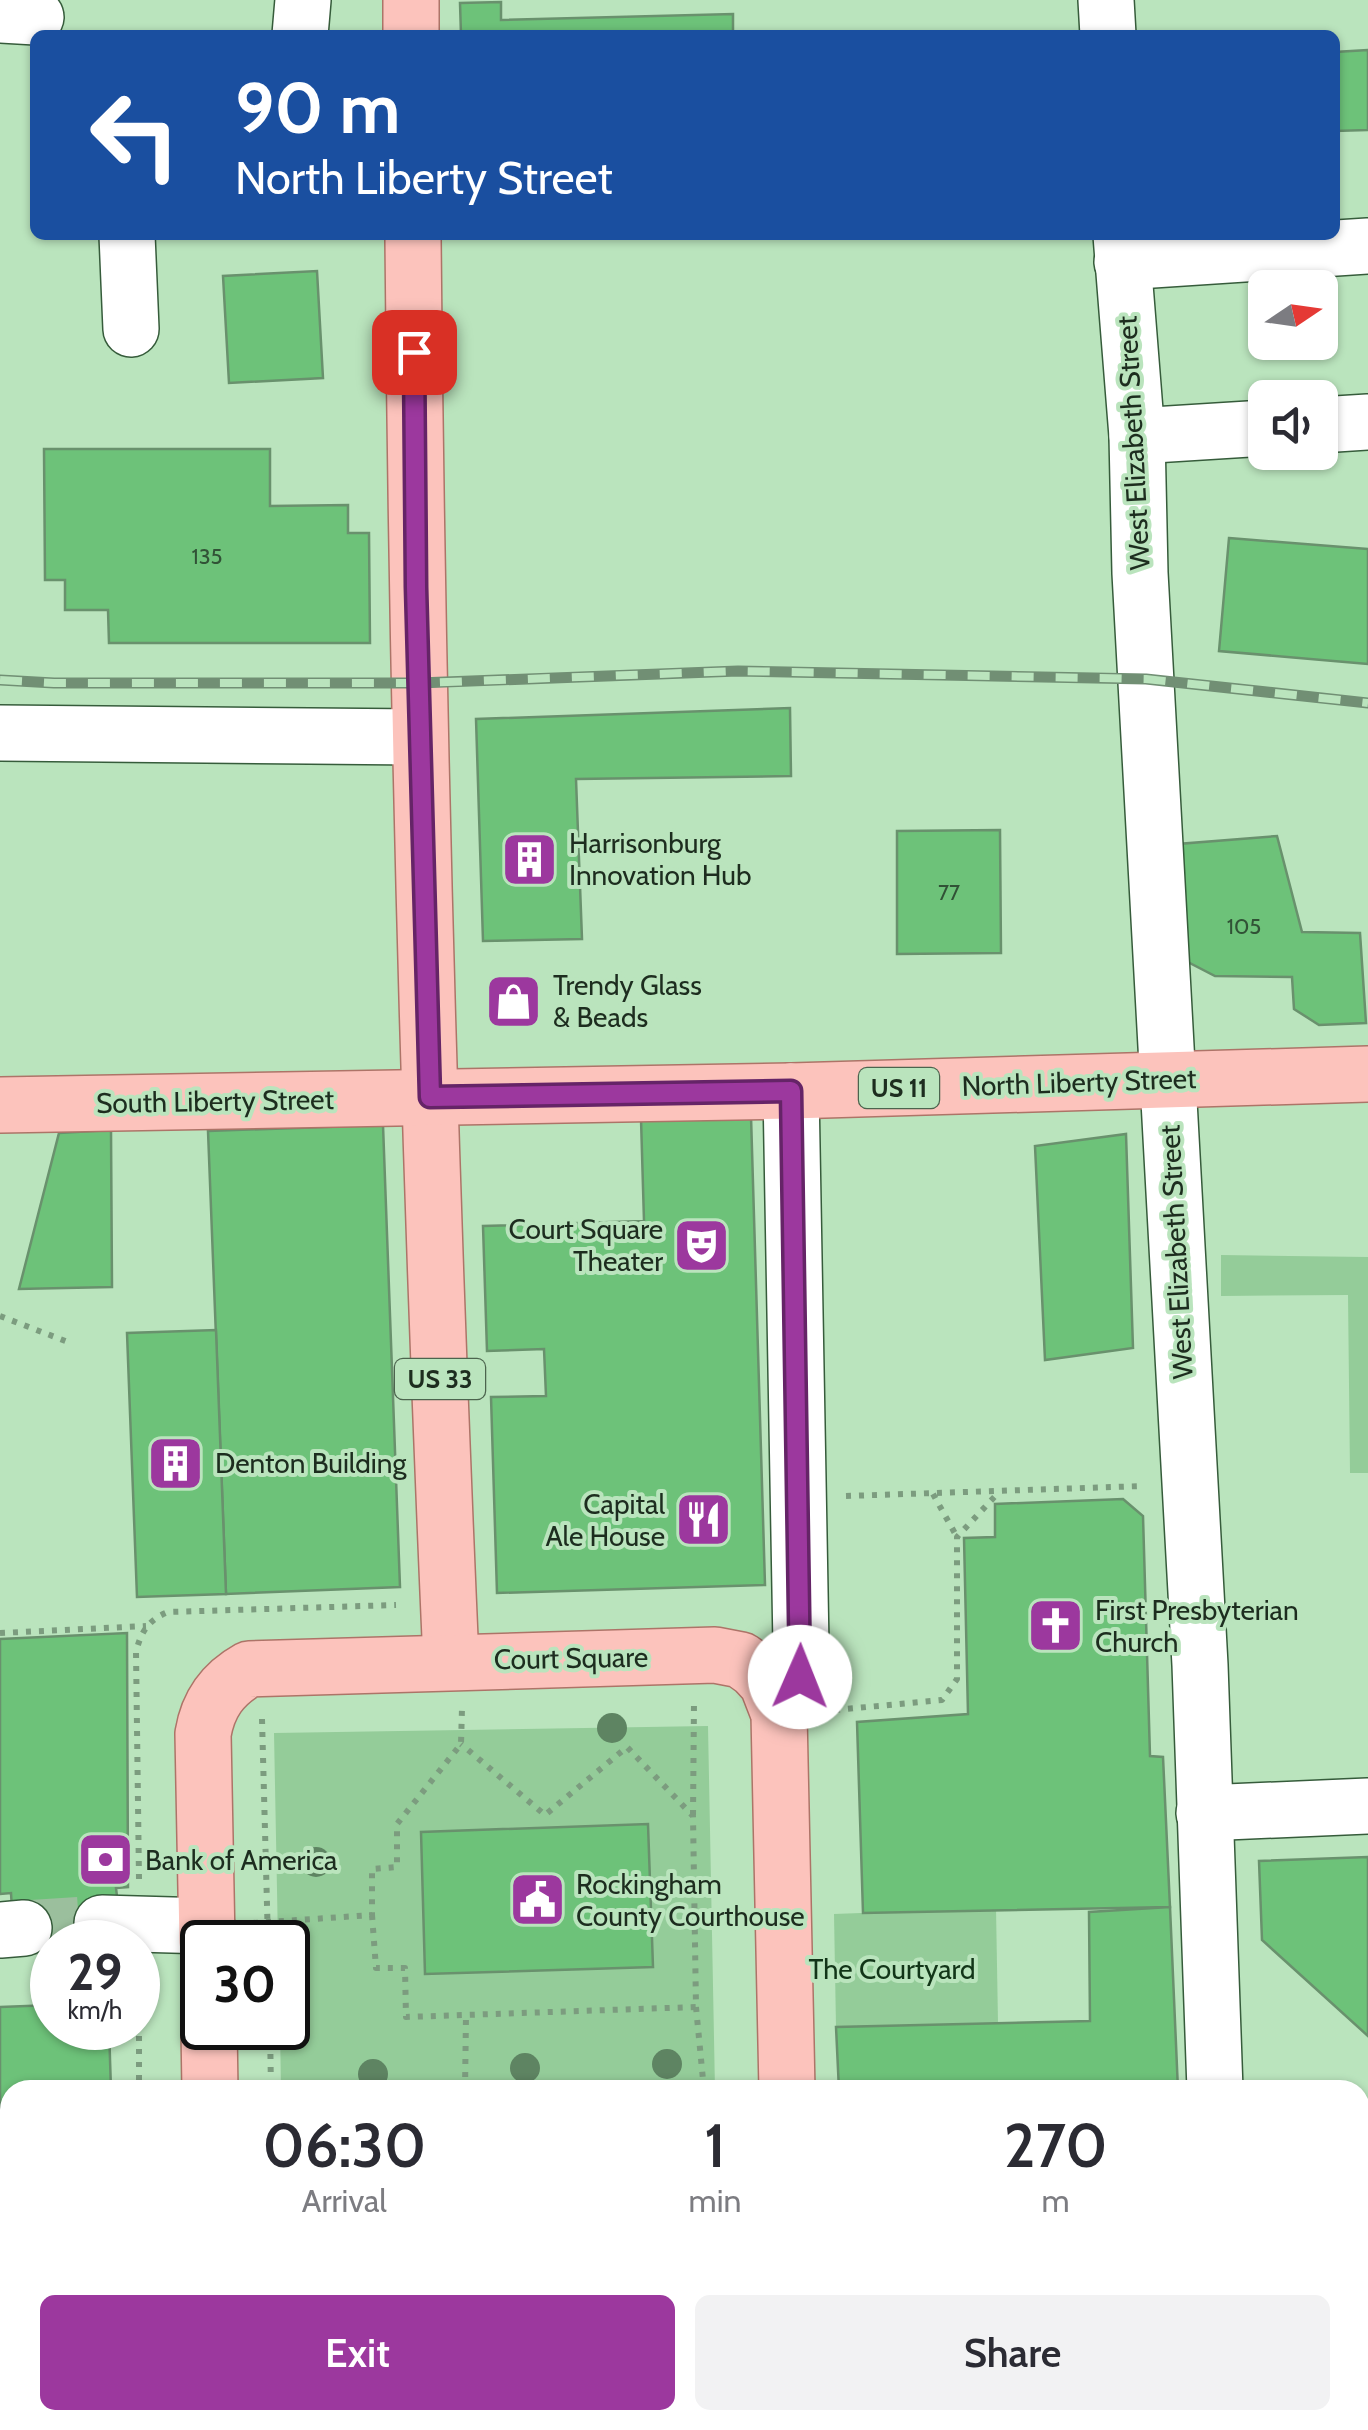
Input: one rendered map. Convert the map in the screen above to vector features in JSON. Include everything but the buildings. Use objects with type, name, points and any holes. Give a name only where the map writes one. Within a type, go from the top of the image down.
[{"type":"main road","points":[[410,0],[411,30]]},
{"type":"main road","name":"US 33","points":[[413,240],[420,738],[451,1661]]},
{"type":"main road","name":"North Liberty Street","points":[[430,1097],[1368,1074]]},
{"type":"main road","name":"South Liberty Street","points":[[0,1105],[430,1097]]},
{"type":"main road","name":"Court Square","points":[[207,1920],[203,1734],[206,1717],[218,1693],[238,1674],[259,1666],[695,1654],[741,1660],[802,1712]]},
{"type":"main road","points":[[787,2080],[802,1712]]},
{"type":"main road","points":[[209,2050],[210,2080]]},
{"type":"street","points":[[300,30],[303,0]]},
{"type":"street","points":[[1106,0],[1108,30]]},
{"type":"street","points":[[127,240],[131,329]]},
{"type":"street","points":[[1121,248],[1368,246]]},
{"type":"street","name":"West Elizabeth Street","points":[[1121,248],[1137,436],[1140,573],[1200,1665],[1215,2080]]},
{"type":"street","points":[[1338,424],[1368,422]]},
{"type":"street","points":[[1137,436],[1248,429]]},
{"type":"street","points":[[0,733],[420,738]]},
{"type":"street","points":[[791,1091],[802,1712]]},
{"type":"street","points":[[1204,1812],[1368,1806]]},
{"type":"path","points":[[0,1316],[68,1342]]},
{"type":"path","points":[[842,1496],[1142,1486],[1150,1478]]},
{"type":"path","points":[[957,1536],[1000,1491]]},
{"type":"path","points":[[802,1712],[942,1700],[957,1679],[957,1536],[933,1493]]},
{"type":"path","points":[[0,1633],[146,1626]]},
{"type":"path","points":[[695,1654],[696,2007],[703,2080]]},
{"type":"path","points":[[262,1714],[268,1920]]},
{"type":"path","points":[[693,1816],[627,1747],[545,1815],[461,1744],[397,1824],[397,1867],[372,1870],[372,1916],[376,1968],[404,1968],[406,2017],[696,2007]]},
{"type":"path","points":[[303,1920],[372,1916]]},
{"type":"path","points":[[466,2015],[466,2080]]},
{"type":"path","points":[[270,2050],[271,2080]]},
{"type":"green space","points":[[1221,1255],[1368,1257],[1368,1473],[1350,1473],[1348,1295],[1221,1296]]},
{"type":"green space","points":[[708,1726],[715,2080],[281,2080],[280,2050],[310,2050],[310,1920],[278,1920],[274,1733]]},
{"type":"green space","name":"The Courtyard","points":[[996,1908],[998,2023],[836,2027],[834,1914]]},
{"type":"tunnel","points":[[24,1928],[30,1928]]},
{"type":"railway","points":[[0,680],[419,683],[738,671],[1146,679],[1368,703]]},
{"type":"place","name":"Harrisonburg Innovation Hub","points":[[530,859]]},
{"type":"place","name":"Trendy Glass & Beads","points":[[514,1001]]},
{"type":"place","name":"Court Square Theater","points":[[702,1245]]},
{"type":"place","name":"Denton Building","points":[[176,1463]]},
{"type":"place","name":"Capital Ale House","points":[[704,1520]]},
{"type":"place","name":"First Presbyterian Church","points":[[1056,1626]]},
{"type":"place","name":"Bank of America","points":[[106,1860]]},
{"type":"place","name":"Rockingham County Courthouse","points":[[537,1900]]},
{"type":"route","points":[[414,352],[416,587],[430,1097],[791,1091],[800,1677]]}]
